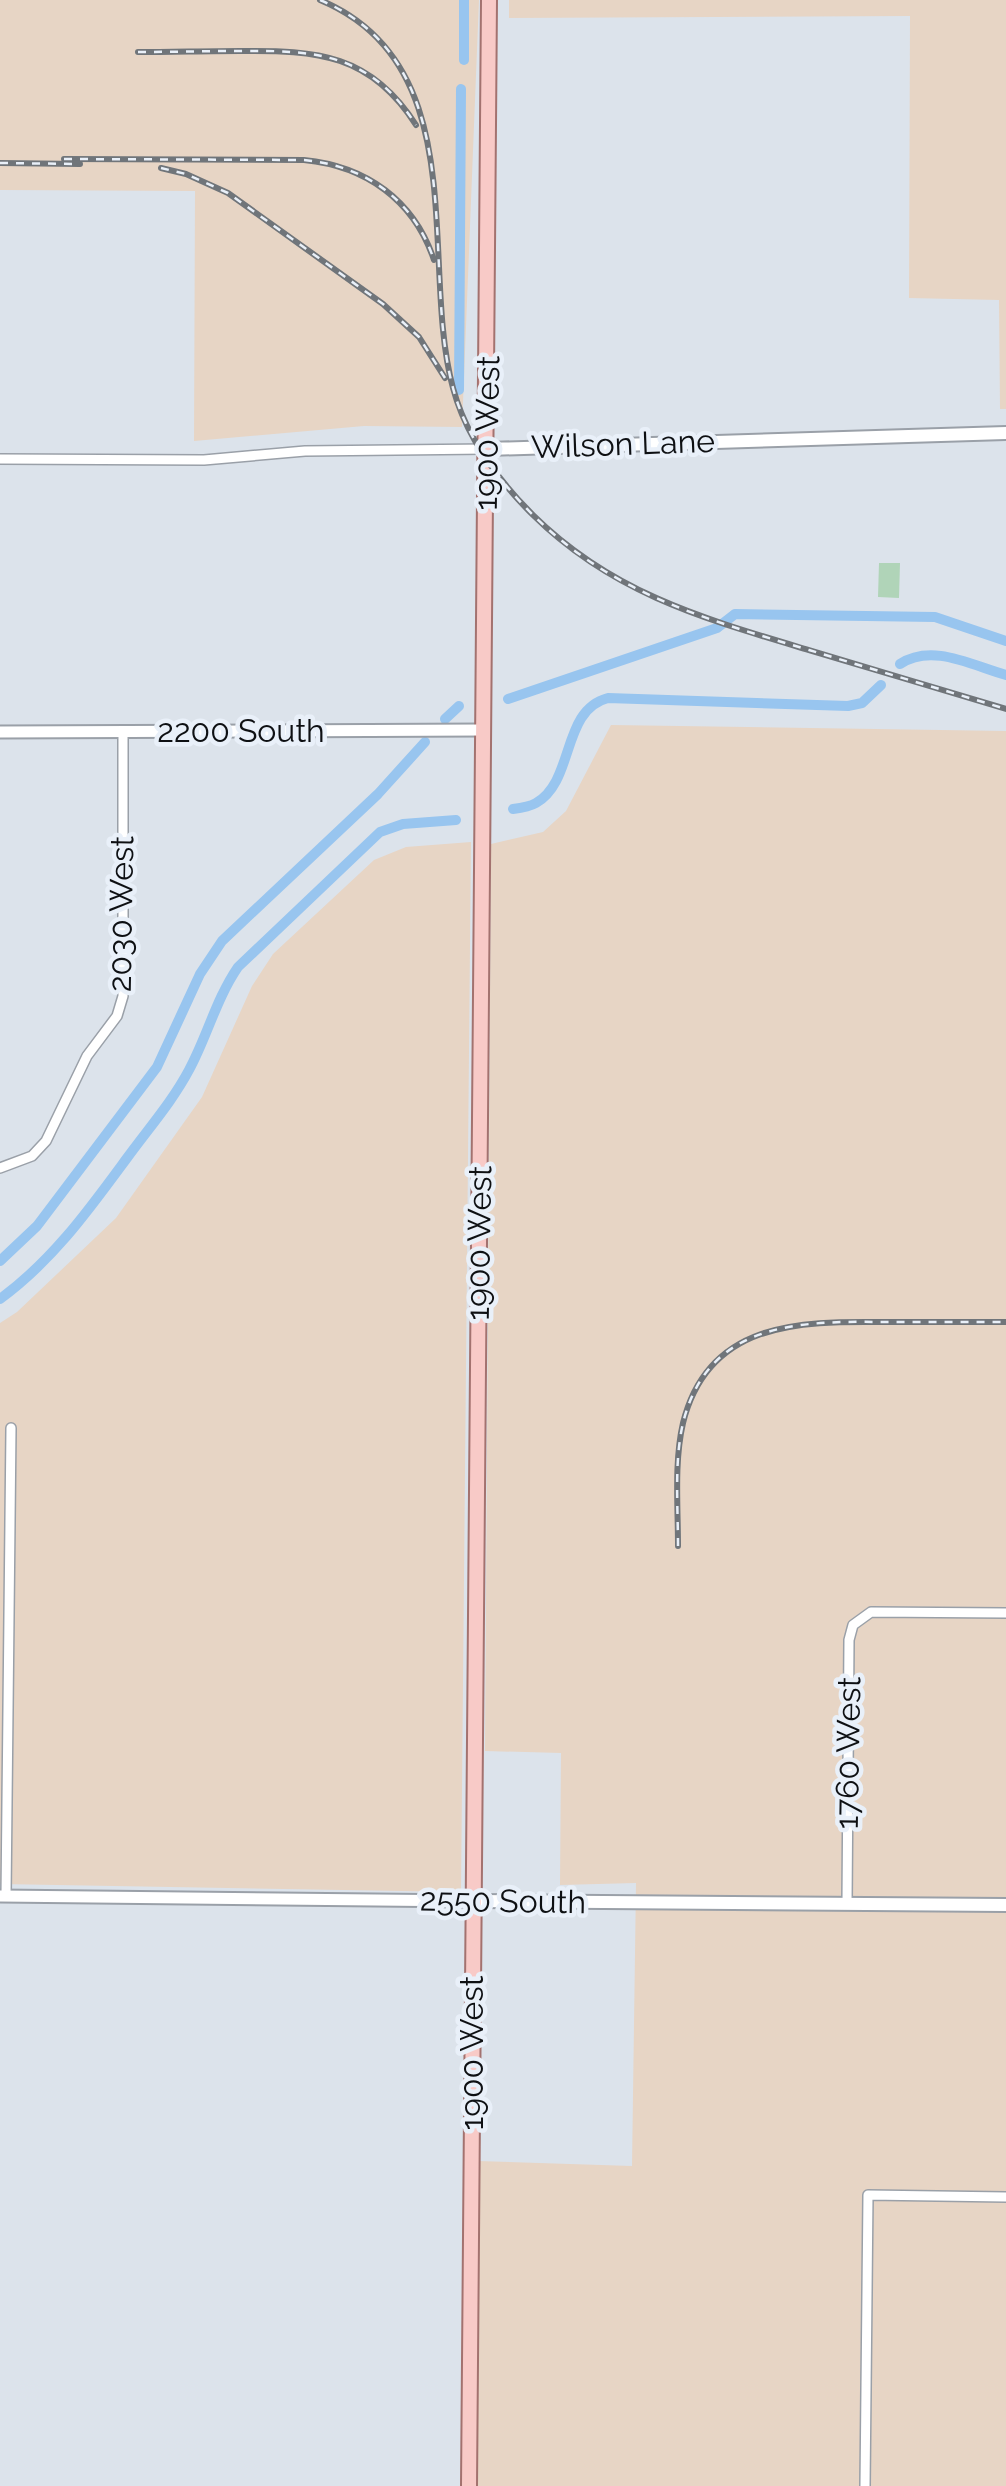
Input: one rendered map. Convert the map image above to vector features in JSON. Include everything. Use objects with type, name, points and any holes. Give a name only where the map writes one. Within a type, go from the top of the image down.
[{"type":"main road","name":"1900 West","points":[[469,2486],[490,0]]},
{"type":"main road","name":"Wilson Lane","points":[[488,448],[1006,433]]},
{"type":"main road","name":"2550 South","points":[[473,1900],[1006,1905]]},
{"type":"street","name":"Wilson Lane","points":[[0,459],[204,460],[305,451],[488,448]]},
{"type":"street","name":"2200 South","points":[[0,732],[483,730]]},
{"type":"street","name":"2030 West","points":[[0,1168],[32,1156],[46,1141],[86,1056],[117,1016],[123,996],[122,732]]},
{"type":"street","points":[[3,1896],[11,1428]]},
{"type":"street","name":"1760 West","points":[[847,1904],[849,1640],[853,1625],[871,1612],[1006,1613]]},
{"type":"street","name":"2550 South","points":[[3,1896],[473,1900]]},
{"type":"street","points":[[865,2486],[868,2195],[1006,2197]]},
{"type":"shaded area","points":[[0,0],[479,0],[462,427],[364,426],[194,441],[195,191],[0,190]]},
{"type":"shaded area","points":[[509,0],[1006,0],[1006,409],[1000,409],[999,300],[909,298],[910,16],[509,18]]},
{"type":"shaded area","points":[[611,725],[1006,731],[1006,2486],[477,2486],[478,2161],[632,2166],[636,1883],[560,1885],[561,1753],[485,1751],[491,844],[543,832],[566,811]]},
{"type":"shaded area","points":[[471,842],[461,1892],[0,1884],[0,1323],[17,1312],[116,1218],[202,1097],[252,986],[273,954],[374,860],[406,847]]},
{"type":"green space","points":[[879,563],[900,563],[899,598],[878,597]]},
{"type":"waterway","points":[[464,0],[464,60]]},
{"type":"waterway","points":[[459,390],[461,89]]},
{"type":"waterway","points":[[508,699],[717,628],[735,614],[935,617],[1006,641]]},
{"type":"waterway","points":[[900,664],[925,655],[938,656],[1006,675]]},
{"type":"waterway","points":[[513,809],[533,804],[548,793],[582,716],[608,698],[848,706],[862,703],[881,685]]},
{"type":"waterway","points":[[445,719],[459,706]]},
{"type":"waterway","points":[[0,1261],[37,1226],[157,1067],[200,974],[222,941],[378,794],[425,742]]},
{"type":"waterway","points":[[0,1299],[69,1234],[167,1104],[189,1070],[238,967],[380,832],[403,824],[456,820]]},
{"type":"railway","points":[[320,0],[369,30],[402,71],[422,119],[432,172],[444,338],[453,388],[466,424],[485,457],[533,515],[595,565],[662,600],[733,627],[1006,709]]},
{"type":"railway","points":[[138,52],[268,51],[318,55],[361,70],[380,83],[416,125]]},
{"type":"railway","points":[[64,159],[304,160],[327,164],[367,178],[385,190],[414,220],[434,260]]},
{"type":"railway","points":[[0,163],[80,164]]},
{"type":"railway","points":[[161,168],[186,174],[228,193],[383,304],[419,337],[445,378]]},
{"type":"railway","points":[[678,1546],[677,1469],[683,1423],[695,1390],[713,1364],[735,1346],[760,1334],[819,1323],[1006,1322]]}]
